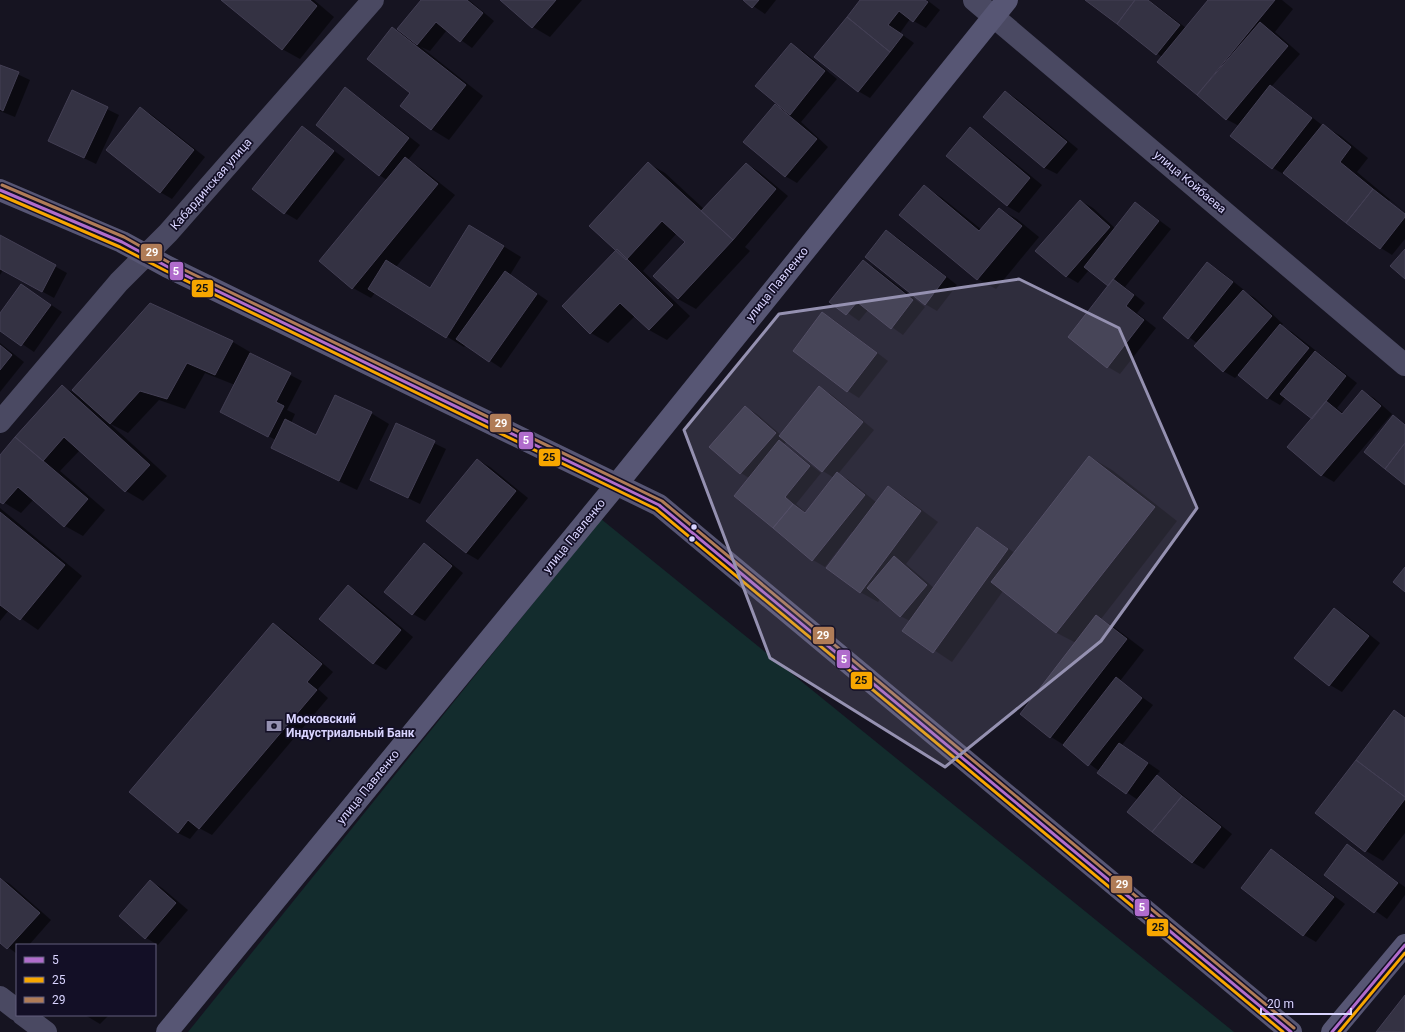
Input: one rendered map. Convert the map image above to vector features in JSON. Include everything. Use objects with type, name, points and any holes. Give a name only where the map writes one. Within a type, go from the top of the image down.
[{"type":"street","name":"Кабардинская улица","points":[[0,422],[120,282],[147,255],[374,0]]},
{"type":"street","name":"улица Койбаева","points":[[974,0],[1405,365]]},
{"type":"street","name":"улица Павленко","points":[[167,1032],[617,484],[1007,0]]},
{"type":"street","points":[[0,190],[147,255],[659,505],[1291,1032]]},
{"type":"street","points":[[1332,1032],[1405,945]]},
{"type":"street","points":[[0,997],[16,1009]]},
{"type":"street","points":[[24,1016],[46,1032]]},
{"type":"highlighted area","points":[[1019,279],[1119,328],[1197,508],[1101,641],[945,767],[770,658],[684,430],[779,314]]},
{"type":"green space","points":[[601,519],[1234,1032],[188,1032]]},
{"type":"building","points":[[221,0],[310,0],[317,6],[282,50]]},
{"type":"building","points":[[421,0],[467,0],[483,13],[460,42],[436,22],[417,45],[397,29]]},
{"type":"building","points":[[500,0],[556,0],[532,28]]},
{"type":"building","points":[[743,0],[759,0],[752,8]]},
{"type":"building","points":[[860,0],[925,0],[928,2],[913,22],[899,11],[888,25],[903,35],[890,52],[847,17]]},
{"type":"building","points":[[1085,0],[1135,0],[1117,24]]},
{"type":"building","points":[[1135,0],[1148,0],[1180,25],[1156,55],[1117,24]]},
{"type":"building","points":[[1208,0],[1275,0],[1197,95],[1157,62]]},
{"type":"building","points":[[847,17],[890,52],[858,92],[814,57]]},
{"type":"building","points":[[1260,22],[1288,46],[1226,120],[1197,95]]},
{"type":"building","points":[[392,27],[466,85],[431,130],[400,106],[410,93],[367,59]]},
{"type":"building","points":[[791,43],[825,71],[790,115],[755,86]]},
{"type":"building","points":[[0,65],[19,72],[3,111],[0,109]]},
{"type":"building","points":[[1270,85],[1312,118],[1272,169],[1230,136]]},
{"type":"building","points":[[345,87],[409,138],[379,176],[316,125]]},
{"type":"building","points":[[72,90],[108,107],[84,158],[48,141]]},
{"type":"building","points":[[1005,91],[1067,142],[1044,168],[983,117]]},
{"type":"building","points":[[775,104],[817,139],[785,177],[743,142]]},
{"type":"building","points":[[140,107],[194,150],[160,193],[106,150]]},
{"type":"building","points":[[1323,124],[1351,147],[1340,162],[1373,189],[1346,223],[1283,173]]},
{"type":"building","points":[[302,126],[334,151],[284,214],[252,189]]},
{"type":"building","points":[[970,127],[1030,178],[1007,206],[946,156]]},
{"type":"building","points":[[405,157],[438,184],[352,289],[319,261]]},
{"type":"building","points":[[648,162],[733,240],[678,299],[653,276],[685,242],[662,221],[626,260],[589,226]]},
{"type":"building","points":[[746,163],[776,189],[733,240],[701,211]]},
{"type":"building","points":[[924,185],[979,231],[999,208],[1022,226],[977,280],[899,215]]},
{"type":"building","points":[[1373,189],[1405,214],[1405,217],[1380,249],[1346,223]]},
{"type":"building","points":[[1080,200],[1110,227],[1066,277],[1035,251]]},
{"type":"building","points":[[1135,202],[1159,221],[1108,286],[1084,267]]},
{"type":"building","points":[[469,225],[504,246],[446,338],[368,289],[386,260],[430,288]]},
{"type":"building","points":[[886,230],[946,277],[925,305],[865,257]]},
{"type":"building","points":[[0,235],[56,265],[42,292],[0,269]]},
{"type":"building","points":[[617,249],[673,305],[649,330],[620,303],[590,334],[562,306]]},
{"type":"building","points":[[1405,249],[1405,279],[1390,266]]},
{"type":"building","points":[[863,260],[913,300],[891,329],[857,302],[846,315],[829,302]]},
{"type":"building","points":[[1207,262],[1233,282],[1188,339],[1163,318]]},
{"type":"building","points":[[505,271],[537,294],[489,362],[456,339]]},
{"type":"building","points":[[1113,279],[1134,295],[1126,306],[1144,320],[1107,368],[1068,337]]},
{"type":"building","points":[[21,284],[51,305],[21,346],[0,331],[0,313]]},
{"type":"building","points":[[1243,290],[1272,316],[1223,372],[1194,346]]},
{"type":"building","points":[[150,303],[233,341],[215,375],[187,363],[167,399],[140,391],[110,424],[72,390]]},
{"type":"building","points":[[822,312],[877,353],[847,392],[793,351]]},
{"type":"building","points":[[1280,324],[1309,348],[1267,399],[1238,375]]},
{"type":"building","points":[[0,345],[12,355],[0,370]]},
{"type":"building","points":[[1315,351],[1346,376],[1312,419],[1280,394]]},
{"type":"building","points":[[250,353],[291,373],[276,402],[284,406],[268,437],[220,412]]},
{"type":"building","points":[[62,385],[150,465],[125,492],[64,437],[43,461],[15,437]]},
{"type":"building","points":[[819,386],[863,422],[822,472],[779,436]]},
{"type":"building","points":[[1362,390],[1381,406],[1321,476],[1287,447],[1326,401],[1342,414]]},
{"type":"building","points":[[335,395],[372,412],[339,481],[271,448],[285,419],[316,435]]},
{"type":"building","points":[[745,406],[776,433],[740,474],[709,447]]},
{"type":"building","points":[[1393,415],[1405,425],[1405,443],[1385,469],[1364,452]]},
{"type":"building","points":[[396,423],[435,441],[408,498],[370,480]]},
{"type":"building","points":[[15,437],[88,499],[64,527],[18,487],[3,504],[0,502],[0,455]]},
{"type":"building","points":[[779,440],[810,466],[785,497],[793,504],[773,528],[734,496]]},
{"type":"building","points":[[1405,443],[1405,485],[1385,469]]},
{"type":"building","points":[[1089,456],[1155,507],[1056,633],[991,582]]},
{"type":"building","points":[[477,459],[516,491],[466,553],[426,521]]},
{"type":"building","points":[[837,472],[865,495],[812,561],[773,528],[793,504],[805,513]]},
{"type":"building","points":[[888,486],[921,511],[860,593],[826,568]]},
{"type":"building","points":[[0,512],[65,565],[20,620],[0,605]]},
{"type":"building","points":[[977,527],[1008,549],[933,653],[902,631]]},
{"type":"building","points":[[424,543],[452,566],[412,615],[384,592]]},
{"type":"building","points":[[894,556],[927,585],[900,617],[867,588]]},
{"type":"building","points":[[1405,567],[1405,592],[1393,582]]},
{"type":"building","points":[[348,585],[401,630],[373,664],[319,619]]},
{"type":"building","points":[[1334,608],[1369,636],[1329,686],[1294,658]]},
{"type":"building","points":[[1096,615],[1127,639],[1050,738],[1020,714]]},
{"type":"building","points":[[273,623],[322,664],[307,682],[317,690],[199,829],[188,820],[178,833],[129,792]]},
{"type":"building","points":[[1116,677],[1142,698],[1088,766],[1063,745]]},
{"type":"building","points":[[1394,710],[1405,718],[1405,797],[1356,760]]},
{"type":"building","points":[[1119,743],[1148,763],[1126,794],[1097,773]]},
{"type":"building","points":[[1356,760],[1405,797],[1365,852],[1315,813]]},
{"type":"building","points":[[1157,775],[1182,796],[1152,832],[1127,812]]},
{"type":"building","points":[[1182,796],[1221,827],[1192,863],[1152,832]]},
{"type":"building","points":[[1347,844],[1398,883],[1374,913],[1324,875]]},
{"type":"building","points":[[1271,849],[1334,897],[1303,936],[1241,888]]},
{"type":"building","points":[[0,878],[40,913],[7,949],[0,943]]},
{"type":"building","points":[[150,880],[176,903],[145,939],[119,916]]},
{"type":"building","points":[[1405,995],[1405,1032],[1376,1032]]},
{"type":"transit line","name":"29","points":[[2,185],[124,237],[170,263],[662,501],[1294,1028]]},
{"type":"transit line","name":"5","points":[[0,190],[122,242],[168,267],[659,505],[1291,1032]]},
{"type":"transit line","name":"25","points":[[0,195],[120,247],[166,271],[656,509],[1283,1032]]},
{"type":"transit line","name":"5","points":[[1332,1032],[1405,945]]},
{"type":"transit line","name":"25","points":[[1339,1032],[1405,953]]},
{"type":"place","name":"Московский Индустриальный Банк","points":[[274,726]]}]
